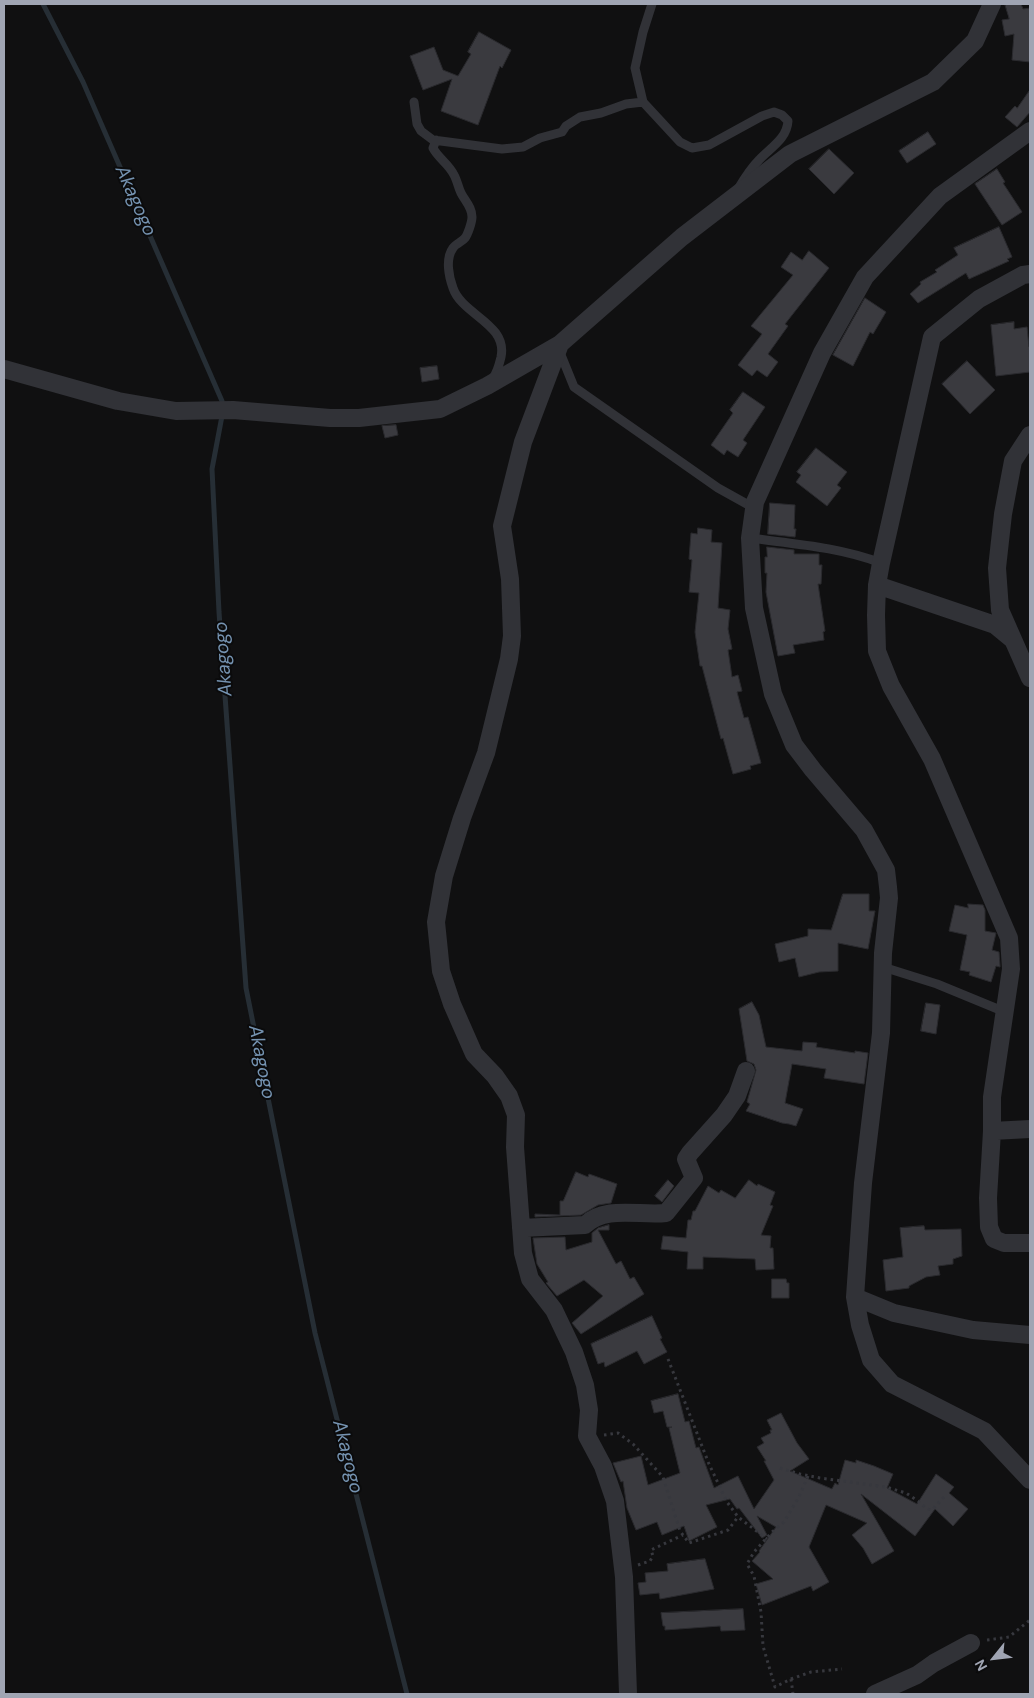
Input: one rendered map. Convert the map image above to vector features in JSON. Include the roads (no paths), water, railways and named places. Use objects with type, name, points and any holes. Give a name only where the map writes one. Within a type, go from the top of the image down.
[{"type":"street","points":[[4,369],[118,401],[176,411],[233,410],[330,418],[358,418],[440,409],[487,386],[559,346],[682,237],[790,154],[933,82],[975,41],[992,4]]},
{"type":"street","points":[[1030,131],[940,196],[864,277],[822,353],[755,502],[750,538],[754,608],[773,694],[794,745],[864,830],[886,870],[889,898],[883,967],[881,1033],[863,1184],[855,1297],[860,1325],[871,1360],[892,1384],[984,1431],[1030,1480]]},
{"type":"street","points":[[1030,274],[1023,275],[979,299],[932,337],[877,585],[876,615],[877,651],[891,686],[932,759],[1009,938],[1011,969],[992,1098],[988,1198],[989,1227],[994,1239],[1004,1243],[1030,1243]]},
{"type":"street","points":[[559,346],[523,442],[502,526],[510,579],[512,636],[509,659],[486,753],[462,818],[444,876],[436,922],[441,971],[452,1004],[474,1054],[495,1076],[509,1096],[516,1115],[515,1147],[523,1253],[530,1279],[554,1310],[577,1360],[589,1410],[587,1436],[603,1466],[616,1501],[623,1570],[628,1694]]},
{"type":"street","points":[[1030,435],[1013,461],[1003,514],[997,568],[998,617],[1013,640],[1030,678]]},
{"type":"street","points":[[877,585],[998,617]]},
{"type":"street","points":[[521,1228],[585,1225],[599,1216],[622,1213],[666,1213],[694,1178],[686,1159],[690,1152],[724,1115],[737,1096],[746,1071]]},
{"type":"street","points":[[992,1132],[1030,1129]]},
{"type":"street","points":[[855,1297],[894,1314],[973,1330],[1030,1335]]},
{"type":"street","points":[[874,1694],[917,1675],[934,1662],[971,1643]]},
{"type":"lane","points":[[652,4],[643,32],[635,68],[644,102],[680,142],[692,148],[709,145],[762,116],[774,112],[782,115],[788,121],[788,130],[757,161],[743,179],[733,198]]},
{"type":"lane","points":[[414,102],[417,124],[427,136],[436,140],[502,149],[523,147],[540,138],[562,132],[566,126],[580,117],[601,113],[626,104],[644,102]]},
{"type":"lane","points":[[436,140],[433,148],[437,156],[454,174],[461,193],[469,204],[472,217],[465,238],[453,248],[448,260],[449,275],[454,291],[465,307],[483,320],[499,338],[502,352],[498,370],[487,386]]},
{"type":"lane","points":[[559,346],[574,387],[718,488],[754,508]]},
{"type":"lane","points":[[750,538],[817,547],[864,557],[882,563]]},
{"type":"lane","points":[[883,967],[937,984],[1006,1012]]},
{"type":"waterway","name":"Akagogo","points":[[43,4],[83,82],[222,401]]},
{"type":"waterway","name":"Akagogo","points":[[222,416],[212,469],[219,612],[246,988],[315,1333],[407,1694]]}]
